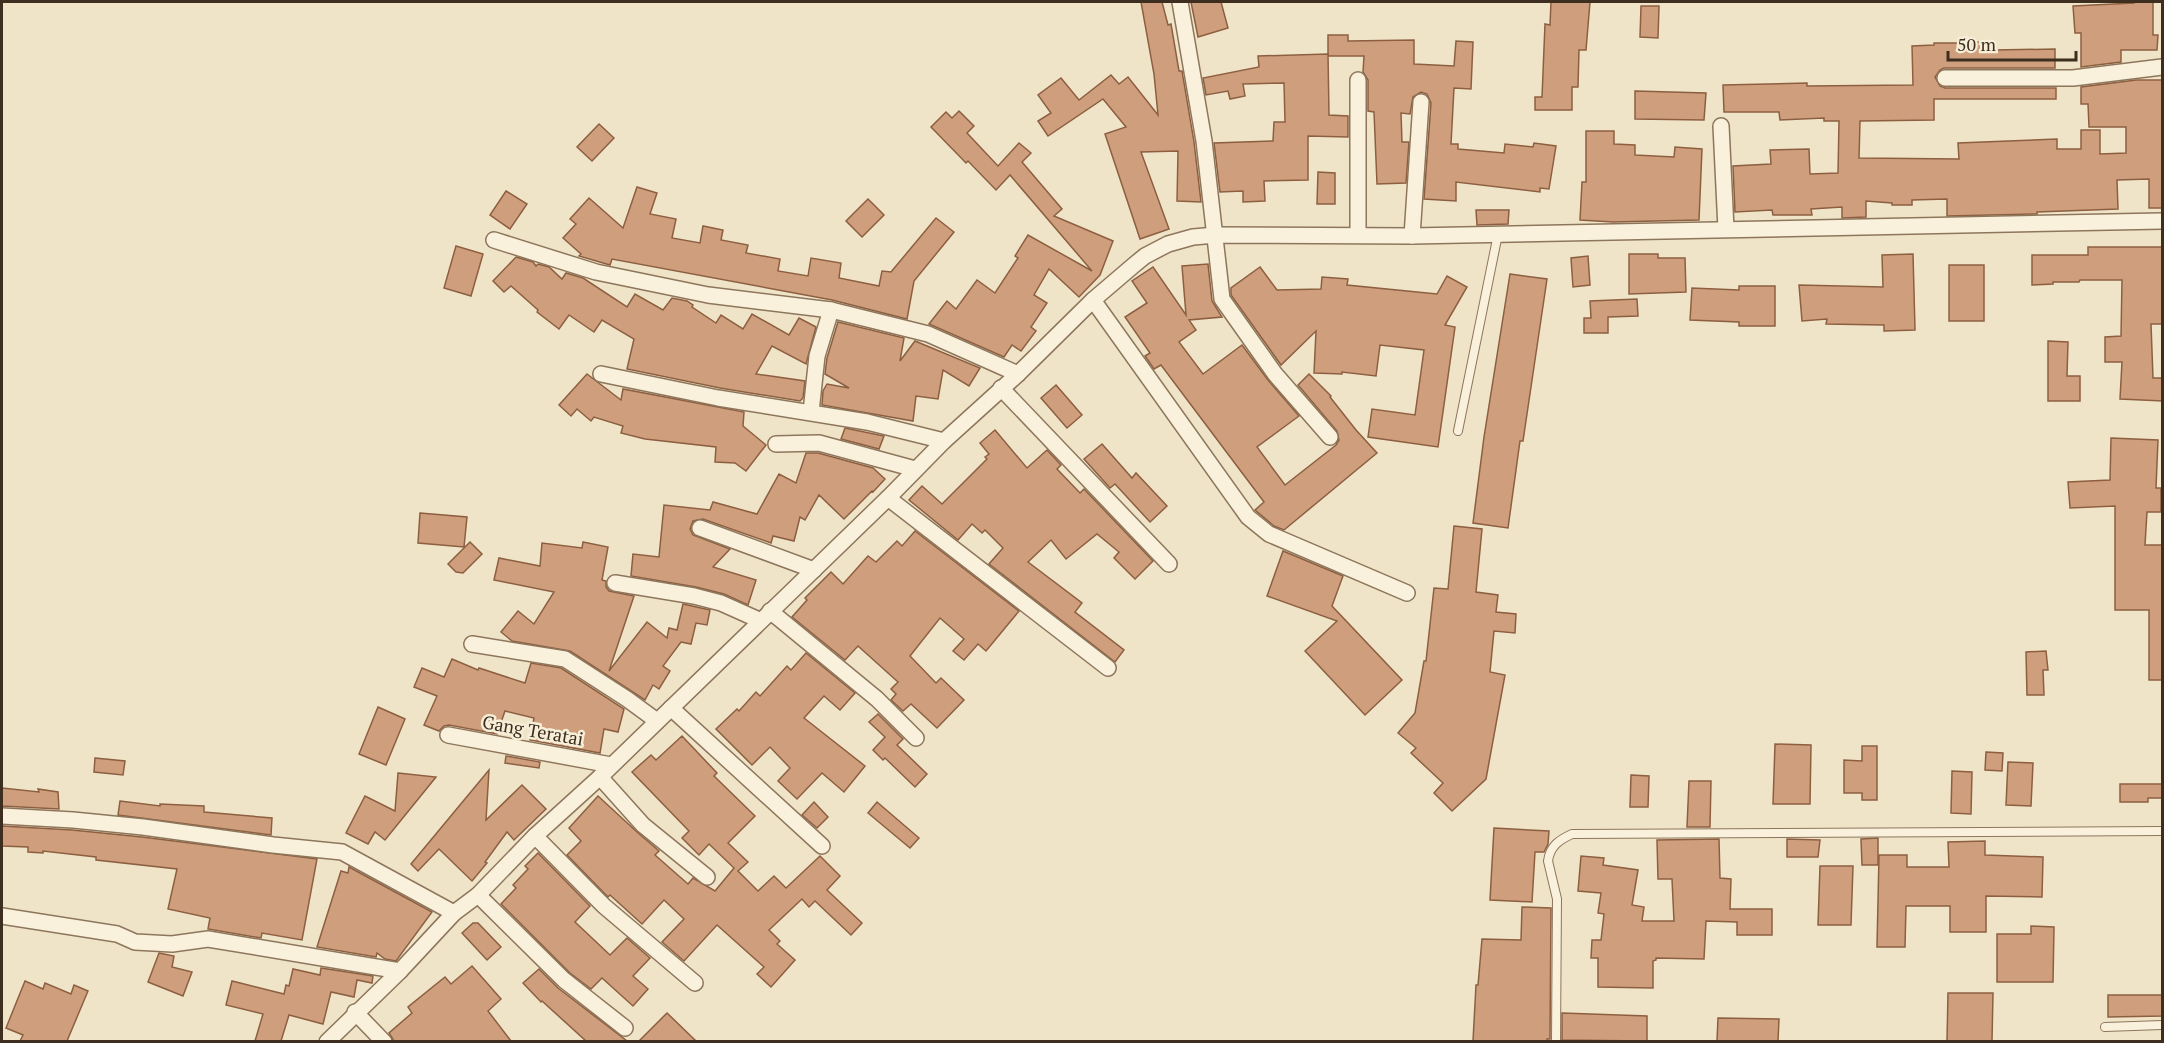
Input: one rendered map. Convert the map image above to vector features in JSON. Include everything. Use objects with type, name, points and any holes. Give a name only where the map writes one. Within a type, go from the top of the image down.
[{"type":"street","points":[[1180,2],[1204,141],[1224,305],[1275,374],[1330,437]]},
{"type":"street","points":[[1945,78],[2073,78],[2163,67]]},
{"type":"street","points":[[1358,80],[1358,235]]},
{"type":"street","points":[[1412,236],[1421,102]]},
{"type":"street","points":[[1721,126],[1726,229]]},
{"type":"street","points":[[327,1041],[454,914],[478,895],[535,836],[600,777],[944,441],[1018,374],[1093,300],[1145,256],[1157,250],[1186,238],[1216,235],[1412,236],[2163,221]]},
{"type":"street","points":[[494,240],[596,272],[708,295],[831,310],[927,334],[1018,374]]},
{"type":"street","points":[[1093,300],[1248,517],[1258,527],[1282,541],[1407,593]]},
{"type":"street","points":[[811,412],[817,356],[831,310]]},
{"type":"street","points":[[601,374],[718,398],[867,422],[944,441]]},
{"type":"street","points":[[1001,388],[1169,564]]},
{"type":"street","points":[[776,444],[819,443],[915,469]]},
{"type":"street","points":[[888,498],[1108,668]]},
{"type":"street","points":[[700,528],[814,570]]},
{"type":"street","points":[[615,583],[694,596],[764,616],[877,699],[916,738]]},
{"type":"street","points":[[472,644],[565,659],[657,721]]},
{"type":"street","points":[[671,708],[822,846]]},
{"type":"street","name":"Gang Teratai","points":[[448,735],[611,765]]},
{"type":"street","points":[[600,777],[644,825],[707,878]]},
{"type":"street","points":[[2,816],[143,827],[342,852],[454,914]]},
{"type":"street","points":[[535,836],[604,906],[695,983]]},
{"type":"street","points":[[478,895],[564,980],[625,1029]]},
{"type":"street","points":[[2,916],[117,934],[135,942],[172,944],[208,939],[399,971]]},
{"type":"street","points":[[355,1012],[384,1041]]},
{"type":"lane","points":[[1458,431],[1498,234]]},
{"type":"lane","points":[[1556,1041],[1557,899],[1548,861],[1555,844],[1572,834],[2163,831]]},
{"type":"lane","points":[[2104,1027],[2163,1025]]},
{"type":"building","points":[[1141,2],[1162,2],[1168,25],[1171,24],[1179,71],[1182,71],[1194,142],[1201,202],[1177,201],[1178,151],[1141,152],[1169,229],[1140,239],[1105,134],[1126,127],[1103,99],[1048,136],[1038,121],[1051,113],[1038,95],[1061,78],[1079,100],[1111,75],[1119,84],[1128,77],[1158,115],[1154,74]]},
{"type":"building","points":[[1191,2],[1221,2],[1228,28],[1198,37]]},
{"type":"building","points":[[1551,2],[1590,2],[1586,50],[1579,50],[1578,87],[1572,87],[1572,110],[1535,110],[1535,97],[1542,97],[1545,24],[1550,25]]},
{"type":"building","points":[[2153,2],[2153,35],[2158,35],[2157,50],[2121,50],[2121,62],[2081,67],[2081,33],[2075,33],[2073,6]]},
{"type":"building","points":[[1641,6],[1659,6],[1658,38],[1640,37]]},
{"type":"building","points":[[1328,35],[1348,35],[1348,41],[1414,40],[1414,64],[1454,66],[1456,41],[1473,42],[1471,89],[1454,88],[1451,144],[1458,144],[1458,149],[1504,153],[1505,144],[1533,147],[1534,143],[1556,146],[1549,189],[1540,188],[1540,192],[1456,182],[1456,201],[1424,199],[1431,103],[1427,94],[1421,92],[1413,97],[1410,114],[1401,113],[1402,142],[1409,142],[1406,183],[1377,184],[1374,112],[1368,111],[1368,80],[1363,72],[1364,56],[1328,56]]},
{"type":"building","points":[[1994,42],[1994,50],[2055,49],[2055,68],[1944,68],[1935,77],[1940,86],[1945,88],[2056,88],[2056,99],[1934,99],[1934,120],[1860,121],[1859,158],[1959,159],[1958,143],[2057,139],[2057,149],[2081,149],[2081,130],[2100,130],[2100,154],[2126,153],[2126,127],[2089,127],[2088,104],[2081,104],[2081,87],[2136,80],[2163,80],[2163,208],[2149,208],[2149,179],[2117,180],[2118,209],[1947,216],[1947,199],[1912,200],[1912,205],[1866,201],[1866,217],[1842,218],[1842,207],[1811,209],[1812,215],[1773,215],[1772,210],[1735,212],[1733,166],[1771,164],[1770,150],[1809,149],[1810,174],[1838,173],[1839,121],[1824,121],[1824,118],[1780,120],[1779,112],[1724,112],[1723,85],[1807,83],[1807,86],[1913,85],[1912,46]]},
{"type":"building","points":[[1328,54],[1329,115],[1348,116],[1348,137],[1308,136],[1308,180],[1264,181],[1265,201],[1243,202],[1243,191],[1220,192],[1214,143],[1273,141],[1274,122],[1285,122],[1284,83],[1243,84],[1245,96],[1230,99],[1228,91],[1206,95],[1203,78],[1259,67],[1258,56]]},
{"type":"building","points":[[1635,91],[1706,93],[1704,120],[1635,119]]},
{"type":"building","points":[[959,111],[974,126],[967,133],[998,166],[1019,143],[1031,153],[1022,162],[1062,209],[1054,216],[1113,241],[1100,275],[1079,297],[1049,269],[1034,295],[1047,303],[1031,327],[1036,331],[1021,351],[1012,345],[1004,357],[929,324],[947,301],[956,309],[977,280],[995,293],[1018,258],[1015,256],[1028,235],[1092,271],[1010,175],[996,190],[931,127],[946,112],[952,118]]},
{"type":"building","points":[[599,124],[614,138],[592,161],[577,147]]},
{"type":"building","points":[[1586,131],[1614,131],[1614,144],[1635,145],[1635,155],[1674,157],[1675,147],[1702,149],[1699,220],[1613,222],[1580,220],[1582,182],[1586,182]]},
{"type":"building","points":[[1318,172],[1335,173],[1335,204],[1317,204]]},
{"type":"building","points":[[637,187],[657,193],[650,214],[676,219],[672,238],[700,243],[703,226],[723,230],[721,240],[748,245],[746,253],[780,259],[778,271],[808,276],[811,258],[841,263],[839,278],[879,286],[882,271],[891,272],[936,218],[954,232],[914,281],[907,319],[832,300],[612,259],[610,265],[579,256],[581,254],[563,238],[576,224],[570,219],[589,198],[623,228]]},
{"type":"building","points":[[506,191],[527,204],[510,229],[490,215]]},
{"type":"building","points":[[868,199],[884,215],[862,237],[846,221]]},
{"type":"building","points":[[1476,210],[1509,210],[1508,224],[1477,225]]},
{"type":"building","points":[[456,246],[483,254],[471,296],[444,288]]},
{"type":"building","points":[[2088,247],[2163,247],[2162,324],[2151,324],[2153,378],[2163,378],[2163,401],[2120,399],[2122,362],[2105,362],[2105,337],[2121,336],[2122,280],[2080,280],[2079,282],[2032,285],[2032,255],[2088,255]]},
{"type":"building","points":[[1629,254],[1658,254],[1658,258],[1685,258],[1686,292],[1629,294]]},
{"type":"building","points":[[1913,254],[1915,330],[1884,331],[1884,325],[1826,324],[1827,319],[1802,321],[1799,285],[1883,287],[1882,255]]},
{"type":"building","points":[[1588,256],[1590,285],[1573,287],[1571,258]]},
{"type":"building","points":[[516,257],[533,262],[536,266],[538,264],[549,267],[562,279],[566,273],[583,278],[627,307],[635,294],[663,310],[672,298],[687,301],[716,323],[721,315],[743,329],[752,314],[789,335],[799,318],[816,327],[806,364],[772,346],[756,374],[805,381],[803,398],[800,401],[720,388],[627,369],[634,339],[602,320],[594,332],[569,315],[559,329],[537,312],[538,310],[511,286],[504,292],[493,281]]},
{"type":"building","points":[[1208,264],[1212,301],[1222,317],[1189,320],[1196,330],[1179,342],[1203,374],[1242,345],[1299,416],[1257,447],[1285,485],[1336,445],[1339,440],[1337,431],[1298,385],[1309,374],[1331,396],[1356,430],[1377,453],[1284,530],[1274,526],[1255,510],[1264,502],[1161,365],[1154,369],[1145,356],[1150,353],[1125,317],[1147,303],[1132,281],[1153,267],[1186,315],[1182,266]]},
{"type":"building","points":[[1949,265],[1984,265],[1984,321],[1949,321]]},
{"type":"building","points":[[1260,267],[1277,290],[1321,289],[1322,277],[1348,279],[1347,285],[1437,294],[1447,276],[1467,287],[1445,325],[1455,327],[1438,447],[1368,437],[1372,409],[1415,415],[1424,350],[1380,345],[1376,376],[1342,372],[1342,374],[1314,373],[1316,331],[1281,365],[1231,295],[1231,288]]},
{"type":"building","points":[[1510,274],[1547,279],[1508,528],[1473,523]]},
{"type":"building","points":[[1739,286],[1775,286],[1775,326],[1739,326],[1739,322],[1690,320],[1692,288],[1739,290]]},
{"type":"building","points":[[1637,299],[1638,316],[1608,317],[1608,333],[1584,333],[1584,318],[1591,318],[1590,301]]},
{"type":"building","points":[[838,322],[904,338],[900,361],[915,341],[980,368],[969,386],[943,370],[938,399],[916,396],[913,421],[822,405],[823,391],[827,384],[849,388],[825,374],[827,358]]},
{"type":"building","points":[[2048,341],[2068,342],[2067,376],[2080,376],[2080,401],[2048,401]]},
{"type":"building","points":[[587,374],[621,400],[623,389],[744,412],[743,426],[766,445],[746,471],[735,463],[715,462],[716,447],[645,439],[621,433],[623,426],[594,417],[591,421],[577,409],[571,416],[559,405]]},
{"type":"building","points":[[1056,385],[1082,415],[1067,428],[1041,398]]},
{"type":"building","points":[[845,428],[884,436],[879,449],[841,439]]},
{"type":"building","points":[[995,430],[1027,468],[1047,450],[1061,465],[1057,469],[1080,493],[1084,489],[1153,561],[1135,579],[1114,558],[1119,552],[1097,534],[1066,559],[1051,540],[1028,562],[1082,603],[1075,612],[1124,650],[1115,662],[989,564],[1003,548],[985,530],[982,533],[972,524],[958,540],[909,500],[922,486],[942,504],[987,459],[985,457],[989,454],[980,443]]},
{"type":"building","points":[[2111,438],[2158,440],[2156,488],[2161,488],[2161,512],[2147,512],[2145,545],[2163,545],[2163,680],[2149,680],[2149,610],[2115,610],[2115,506],[2070,508],[2068,482],[2110,480]]},
{"type":"building","points":[[1102,444],[1132,478],[1136,473],[1167,506],[1150,522],[1115,484],[1110,488],[1084,459]]},
{"type":"building","points":[[806,453],[818,453],[873,468],[885,479],[844,519],[819,495],[805,520],[800,517],[794,541],[773,536],[771,543],[703,519],[693,521],[690,529],[693,535],[730,549],[713,567],[756,580],[748,605],[724,594],[696,587],[631,576],[633,554],[659,557],[664,505],[710,510],[713,502],[757,514],[779,474],[796,483]]},
{"type":"building","points":[[420,513],[467,517],[464,547],[418,543]]},
{"type":"building","points":[[1454,526],[1482,529],[1476,592],[1498,595],[1496,612],[1516,614],[1515,633],[1494,631],[1490,672],[1505,675],[1486,779],[1452,811],[1434,793],[1443,783],[1411,753],[1416,748],[1398,733],[1415,713],[1424,661],[1426,661],[1434,588],[1448,589]]},
{"type":"building","points":[[915,531],[1019,611],[986,651],[978,644],[964,660],[953,651],[964,639],[940,618],[910,656],[936,683],[941,678],[964,700],[937,728],[911,704],[903,711],[891,700],[896,694],[891,689],[898,682],[858,646],[845,660],[792,617],[807,600],[805,598],[831,572],[843,584],[868,556],[876,562],[897,541],[902,546]]},
{"type":"building","points":[[470,542],[482,554],[463,573],[456,572],[448,564]]},
{"type":"building","points":[[583,542],[608,547],[602,580],[606,581],[609,591],[634,596],[609,671],[647,622],[667,638],[669,628],[677,630],[683,604],[710,610],[707,625],[696,623],[691,644],[681,642],[663,666],[670,671],[659,689],[653,685],[645,700],[570,651],[512,641],[501,632],[518,611],[534,624],[554,592],[494,580],[499,558],[540,566],[542,543],[582,548]]},
{"type":"building","points":[[1283,551],[1343,576],[1332,606],[1402,680],[1365,715],[1305,651],[1337,621],[1267,596]]},
{"type":"building","points":[[2046,651],[2048,670],[2043,670],[2044,695],[2027,695],[2026,652]]},
{"type":"building","points":[[806,653],[855,693],[840,710],[824,696],[804,718],[865,766],[844,792],[822,773],[797,799],[778,781],[790,768],[770,747],[752,765],[716,729],[737,709],[739,711],[756,692],[760,696],[787,666],[791,670]]},
{"type":"building","points":[[452,659],[478,670],[479,668],[525,683],[531,663],[561,668],[624,709],[618,732],[604,729],[600,753],[530,740],[534,718],[505,711],[497,734],[449,725],[439,731],[424,725],[437,696],[414,687],[422,668],[444,677]]},
{"type":"building","points":[[378,707],[405,719],[386,765],[359,754]]},
{"type":"building","points":[[878,714],[903,739],[897,745],[927,774],[915,787],[885,758],[883,760],[873,750],[885,737],[869,722]]},
{"type":"building","points":[[682,736],[717,773],[714,776],[755,816],[728,843],[748,862],[738,871],[758,891],[774,876],[786,888],[820,856],[840,876],[827,890],[862,923],[851,935],[815,901],[809,907],[802,899],[769,930],[780,941],[777,944],[795,960],[771,987],[757,974],[764,967],[717,925],[684,961],[662,942],[684,919],[664,900],[642,924],[610,895],[608,897],[567,855],[581,841],[569,828],[598,796],[659,851],[655,855],[688,884],[693,878],[715,891],[734,868],[709,844],[699,855],[682,838],[689,831],[632,772],[651,755],[656,760]]},
{"type":"building","points":[[1775,744],[1811,745],[1810,804],[1773,804]]},
{"type":"building","points":[[1862,746],[1877,746],[1877,800],[1862,800],[1862,793],[1844,793],[1844,760],[1862,761]]},
{"type":"building","points":[[1986,752],[2003,753],[2002,771],[1985,770]]},
{"type":"building","points":[[506,756],[540,762],[539,768],[505,763]]},
{"type":"building","points":[[95,758],[125,761],[123,775],[94,772]]},
{"type":"building","points":[[2008,762],[2033,763],[2031,806],[2006,805]]},
{"type":"building","points":[[489,770],[486,820],[522,785],[546,809],[514,840],[507,832],[472,881],[439,849],[418,871],[411,864]]},
{"type":"building","points":[[1952,771],[1972,772],[1971,814],[1951,813]]},
{"type":"building","points":[[398,773],[436,777],[385,840],[375,832],[368,844],[346,833],[365,796],[395,811]]},
{"type":"building","points":[[1631,775],[1649,776],[1648,807],[1630,807]]},
{"type":"building","points":[[1689,781],[1711,781],[1710,827],[1687,827]]},
{"type":"building","points":[[2120,784],[2163,784],[2163,798],[2148,798],[2148,802],[2120,802]]},
{"type":"building","points":[[2,788],[58,792],[59,809],[2,806]]},
{"type":"building","points":[[120,801],[160,806],[160,804],[204,806],[204,812],[272,818],[271,835],[118,815]]},
{"type":"building","points":[[814,802],[828,817],[817,828],[802,815]]},
{"type":"building","points":[[877,802],[919,838],[910,848],[868,813]]},
{"type":"building","points":[[2,826],[142,837],[317,859],[302,940],[262,933],[261,938],[208,929],[210,918],[168,909],[177,869],[96,860],[96,857],[43,851],[43,853],[28,852],[28,847],[2,846]]},
{"type":"building","points":[[1494,828],[1549,831],[1548,844],[1544,852],[1535,852],[1532,902],[1490,900]]},
{"type":"building","points":[[1878,838],[1878,865],[1862,865],[1861,839]]},
{"type":"building","points":[[1719,839],[1720,878],[1731,879],[1730,909],[1772,909],[1772,935],[1737,935],[1737,922],[1706,921],[1704,959],[1656,958],[1653,961],[1653,988],[1598,987],[1598,958],[1591,958],[1592,940],[1601,940],[1604,914],[1598,913],[1601,893],[1578,891],[1581,856],[1604,858],[1603,865],[1638,870],[1632,905],[1644,907],[1642,921],[1674,921],[1672,879],[1658,879],[1657,840]]},
{"type":"building","points":[[1787,839],[1820,840],[1818,857],[1787,857]]},
{"type":"building","points":[[1985,841],[1985,855],[2043,857],[2042,897],[1986,896],[1986,932],[1950,932],[1950,906],[1906,906],[1905,947],[1877,947],[1879,855],[1907,855],[1907,867],[1949,867],[1948,842]]},
{"type":"building","points":[[538,853],[590,906],[575,922],[610,955],[627,938],[650,958],[633,976],[648,989],[633,1006],[602,978],[591,989],[570,973],[501,904],[516,888],[513,885],[528,869],[525,866]]},
{"type":"building","points":[[1820,866],[1853,866],[1851,925],[1818,925]]},
{"type":"building","points":[[349,867],[432,912],[396,961],[385,959],[377,953],[376,957],[317,947],[341,871],[348,873]]},
{"type":"building","points":[[1522,907],[1551,908],[1550,1039],[1547,1041],[1473,1041],[1476,985],[1478,985],[1482,939],[1521,940]]},
{"type":"building","points":[[473,923],[478,923],[501,947],[487,960],[462,933]]},
{"type":"building","points":[[2031,926],[2054,927],[2053,982],[1997,982],[1997,934],[2031,934]]},
{"type":"building","points":[[159,953],[174,956],[172,967],[192,972],[183,996],[148,982]]},
{"type":"building","points":[[472,966],[501,999],[488,1011],[511,1041],[394,1041],[389,1033],[412,1013],[408,1007],[445,977],[451,984]]},
{"type":"building","points":[[321,968],[373,976],[372,983],[357,980],[354,997],[331,992],[323,1024],[289,1015],[281,1041],[255,1041],[263,1014],[226,1005],[232,981],[284,994],[286,985],[289,986],[293,969],[320,975]]},
{"type":"building","points":[[539,969],[558,988],[627,1041],[586,1041],[523,983]]},
{"type":"building","points":[[25,981],[43,989],[45,983],[71,994],[74,985],[88,991],[67,1041],[20,1041],[23,1035],[6,1028]]},
{"type":"building","points":[[1948,993],[1993,993],[1992,1041],[1947,1041]]},
{"type":"building","points":[[2108,995],[2163,995],[2163,1016],[2108,1017]]},
{"type":"building","points":[[667,1013],[696,1041],[639,1041]]},
{"type":"building","points":[[1562,1013],[1647,1016],[1647,1041],[1562,1040]]},
{"type":"building","points":[[1718,1018],[1779,1019],[1778,1041],[1717,1041]]}]
